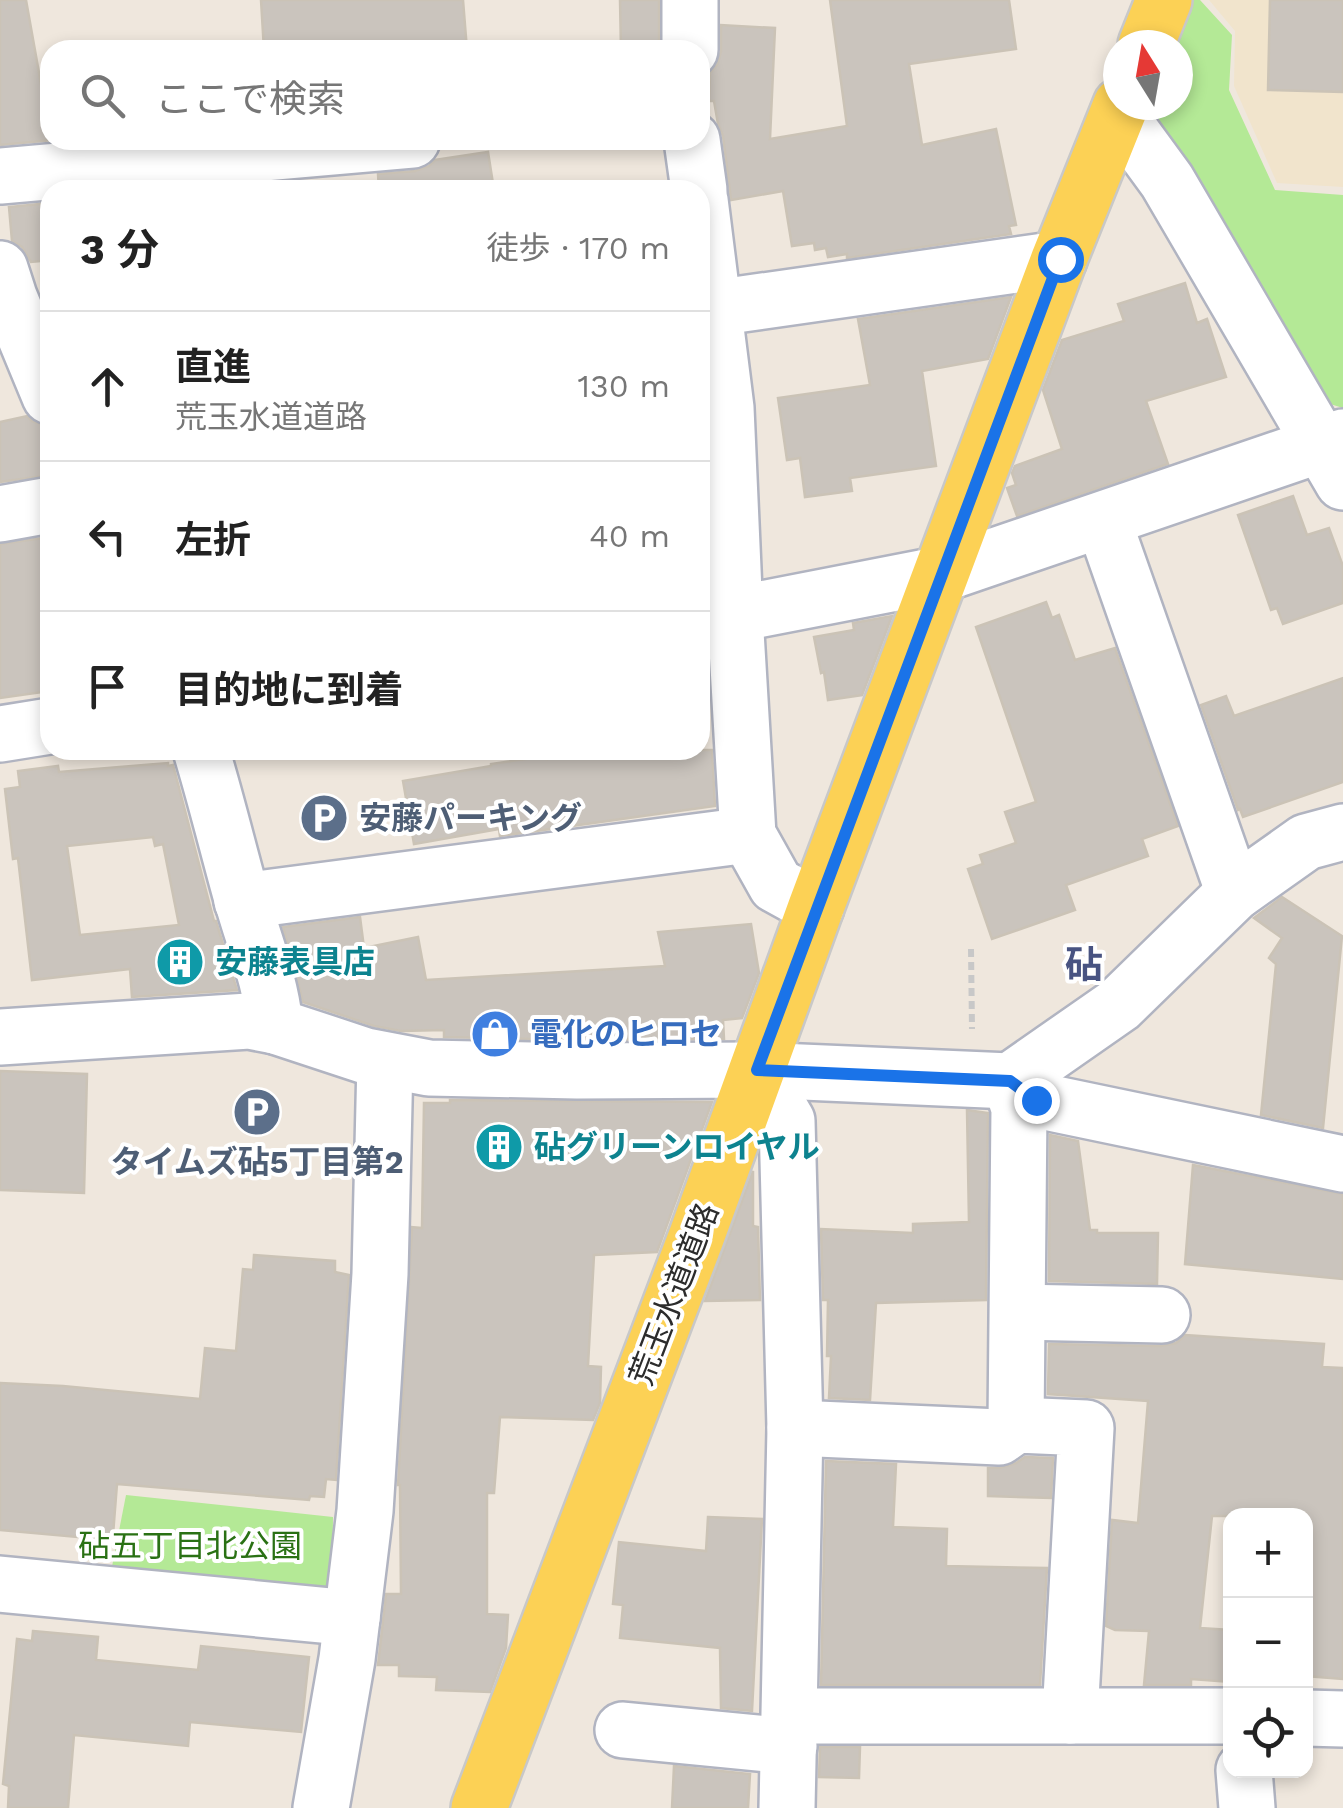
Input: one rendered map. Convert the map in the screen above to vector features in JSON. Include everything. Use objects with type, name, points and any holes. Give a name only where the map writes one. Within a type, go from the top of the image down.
[{"type":"main road","points":[[1152,30],[1164,0]]},
{"type":"main road","name":"荒玉水道道路","points":[[480,1808],[697,1235],[816,907],[1116,120]]},
{"type":"street","points":[[690,0],[690,40]]},
{"type":"street","points":[[717,618],[942,574],[1102,520],[1336,455],[1127,120]]},
{"type":"street","points":[[0,176],[298,150]]},
{"type":"street","points":[[693,150],[698,180]]},
{"type":"street","points":[[714,308],[1060,259]]},
{"type":"street","points":[[710,277],[714,308],[717,618],[748,835],[776,885],[816,907]]},
{"type":"street","points":[[3,288],[40,373]]},
{"type":"street","points":[[0,514],[40,507]]},
{"type":"street","points":[[1102,520],[1234,893]]},
{"type":"street","points":[[0,734],[40,728]]},
{"type":"street","points":[[204,760],[272,998],[276,1026]]},
{"type":"street","points":[[991,1080],[1119,1005],[1234,893],[1306,842],[1343,832]]},
{"type":"street","points":[[242,901],[748,835]]},
{"type":"street","points":[[0,1037],[249,1021],[385,1061],[429,1068],[757,1070],[991,1080],[1036,1100],[1343,1164]]},
{"type":"street","points":[[321,1808],[365,1511],[380,1274],[385,1061]]},
{"type":"street","points":[[757,1070],[787,1121],[795,1428],[787,1808]]},
{"type":"street","points":[[991,1080],[1019,1108],[1016,1424]]},
{"type":"street","points":[[1018,1312],[1162,1315]]},
{"type":"street","points":[[795,1428],[999,1437],[1016,1424],[1086,1428],[1070,1716]]},
{"type":"street","points":[[0,1584],[352,1618]]},
{"type":"street","points":[[623,1730],[789,1731],[1070,1716],[1223,1716]]},
{"type":"street","points":[[1313,1718],[1343,1719]]},
{"type":"street","points":[[1245,1778],[1247,1808]]},
{"type":"path","points":[[971,949],[991,1080]]},
{"type":"shaded area","points":[[1209,0],[1343,0],[1343,187],[1277,183],[1234,86],[1235,31]]},
{"type":"green space","points":[[1191,0],[1200,0],[1232,35],[1229,90],[1275,190],[1343,195],[1343,408],[1317,400],[1152,120],[1193,120],[1193,30],[1180,30]]},
{"type":"green space","name":"砧五丁目北公園","points":[[126,1495],[333,1517],[332,1604],[109,1582]]},
{"type":"building","points":[[0,0],[26,0],[40,78],[40,141],[0,145]]},
{"type":"building","points":[[261,0],[463,0],[466,40],[263,40]]},
{"type":"building","points":[[620,0],[659,0],[659,40],[621,40]]},
{"type":"building","points":[[830,0],[1009,0],[1016,49],[909,64],[922,145],[996,129],[1016,225],[1009,226],[1011,234],[847,258],[847,254],[828,257],[826,248],[815,250],[814,243],[792,246],[783,191],[731,200],[723,136],[714,101],[710,101],[710,73],[721,51],[721,25],[775,28],[770,139],[847,126]]},
{"type":"building","points":[[1270,0],[1343,0],[1343,92],[1268,90]]},
{"type":"building","points":[[488,152],[492,180],[378,180],[378,174],[415,171],[435,160]]},
{"type":"building","points":[[40,204],[40,261],[31,262],[22,247],[12,241],[9,207]]},
{"type":"building","points":[[1185,283],[1197,323],[1207,319],[1226,377],[1146,401],[1168,464],[1017,516],[1007,488],[1016,485],[1012,473],[1015,466],[1062,449],[1043,390],[1062,340],[1124,321],[1118,304]]},
{"type":"building","points":[[1011,297],[988,359],[922,371],[936,466],[850,478],[852,491],[805,497],[800,458],[787,460],[778,398],[870,385],[858,319]]},
{"type":"building","points":[[27,416],[40,424],[40,476],[0,482],[0,422]]},
{"type":"building","points":[[1293,496],[1307,535],[1329,528],[1343,566],[1343,603],[1283,624],[1277,608],[1271,610],[1238,515]]},
{"type":"building","points":[[40,538],[40,692],[0,698],[0,544]]},
{"type":"building","points":[[1046,602],[1052,618],[1059,615],[1075,660],[1115,648],[1178,826],[1142,839],[1148,856],[1066,885],[1075,910],[992,939],[968,869],[983,864],[980,855],[1016,843],[1005,812],[1036,802],[976,627]]},
{"type":"building","points":[[892,616],[862,695],[828,700],[814,637],[854,630],[853,623]]},
{"type":"building","points":[[1343,678],[1343,782],[1243,817],[1201,705],[1226,696],[1234,716]]},
{"type":"building","points":[[712,750],[715,806],[500,836],[499,829],[414,844],[403,781],[519,760],[710,760]]},
{"type":"building","points":[[173,765],[214,921],[237,990],[132,997],[130,969],[32,980],[18,858],[13,859],[5,789],[20,787],[18,771],[58,766],[59,772]],"holes":[[[153,837],[155,846],[163,844],[179,925],[80,935],[67,846]]]},
{"type":"building","points":[[1282,897],[1342,936],[1323,1128],[1261,1115],[1276,964],[1269,958],[1282,938],[1254,918]]},
{"type":"building","points":[[360,917],[364,948],[418,937],[426,980],[665,966],[658,932],[751,924],[759,973],[742,1018],[723,1020],[724,1039],[444,1037],[444,1030],[401,1031],[303,1002],[283,927]]},
{"type":"building","points":[[0,1071],[87,1074],[84,1193],[0,1190]]},
{"type":"building","points":[[712,1102],[657,1252],[594,1255],[588,1366],[601,1367],[600,1403],[593,1420],[500,1417],[494,1493],[487,1493],[487,1614],[508,1615],[506,1648],[490,1692],[436,1690],[437,1677],[399,1676],[399,1665],[378,1665],[386,1594],[401,1594],[398,1485],[412,1227],[422,1228],[424,1103]]},
{"type":"building","points":[[967,1110],[988,1113],[986,1300],[876,1303],[870,1400],[829,1398],[831,1356],[827,1356],[828,1300],[823,1300],[821,1229],[913,1233],[913,1224],[969,1222]]},
{"type":"building","points":[[1050,1135],[1078,1141],[1090,1230],[1158,1233],[1157,1284],[1049,1281]]},
{"type":"building","points":[[1193,1165],[1343,1194],[1343,1279],[1185,1264]]},
{"type":"building","points":[[753,1171],[760,1300],[705,1301]]},
{"type":"building","points":[[254,1255],[335,1261],[335,1272],[349,1275],[336,1480],[326,1479],[324,1497],[310,1496],[309,1500],[117,1484],[113,1535],[99,1534],[99,1539],[0,1530],[0,1383],[200,1399],[205,1348],[236,1351],[243,1269],[253,1270]]},
{"type":"building","points":[[1185,1335],[1324,1344],[1322,1367],[1343,1368],[1343,1679],[1313,1677],[1313,1508],[1223,1508],[1223,1516],[1212,1516],[1200,1628],[1223,1630],[1223,1681],[1191,1679],[1191,1685],[1144,1685],[1149,1631],[1106,1626],[1112,1520],[1138,1523],[1148,1401],[1048,1394],[1049,1344],[1176,1343]]},
{"type":"building","points":[[1025,1457],[1053,1458],[1051,1498],[988,1496],[988,1468],[1016,1463]]},
{"type":"building","points":[[826,1461],[896,1464],[893,1527],[947,1529],[946,1566],[1047,1568],[1040,1685],[821,1685]]},
{"type":"building","points":[[708,1517],[762,1519],[752,1711],[721,1708],[720,1648],[620,1638],[623,1605],[613,1604],[619,1542],[706,1551]]},
{"type":"building","points":[[33,1631],[98,1637],[96,1660],[198,1670],[201,1646],[309,1657],[301,1732],[190,1722],[188,1746],[74,1735],[68,1808],[8,1808],[9,1786],[3,1784],[17,1639],[32,1641]]},
{"type":"building","points":[[820,1747],[860,1747],[859,1778],[819,1777]]},
{"type":"building","points":[[674,1766],[750,1774],[748,1808],[672,1808]]},
{"type":"place","name":"安藤パーキング","points":[[324,818]]},
{"type":"place","name":"安藤表具店","points":[[180,962]]},
{"type":"place","name":"電化のヒロセ","points":[[495,1034]]},
{"type":"place","name":"タイムズ砧5丁目第2","points":[[257,1112]]},
{"type":"place","name":"砧グリーンロイヤル","points":[[499,1147]]},
{"type":"district","name":"砧","points":[[1084,965]]},
{"type":"route","points":[[1036,1100],[1010,1081],[757,1070],[1060,259]]}]
